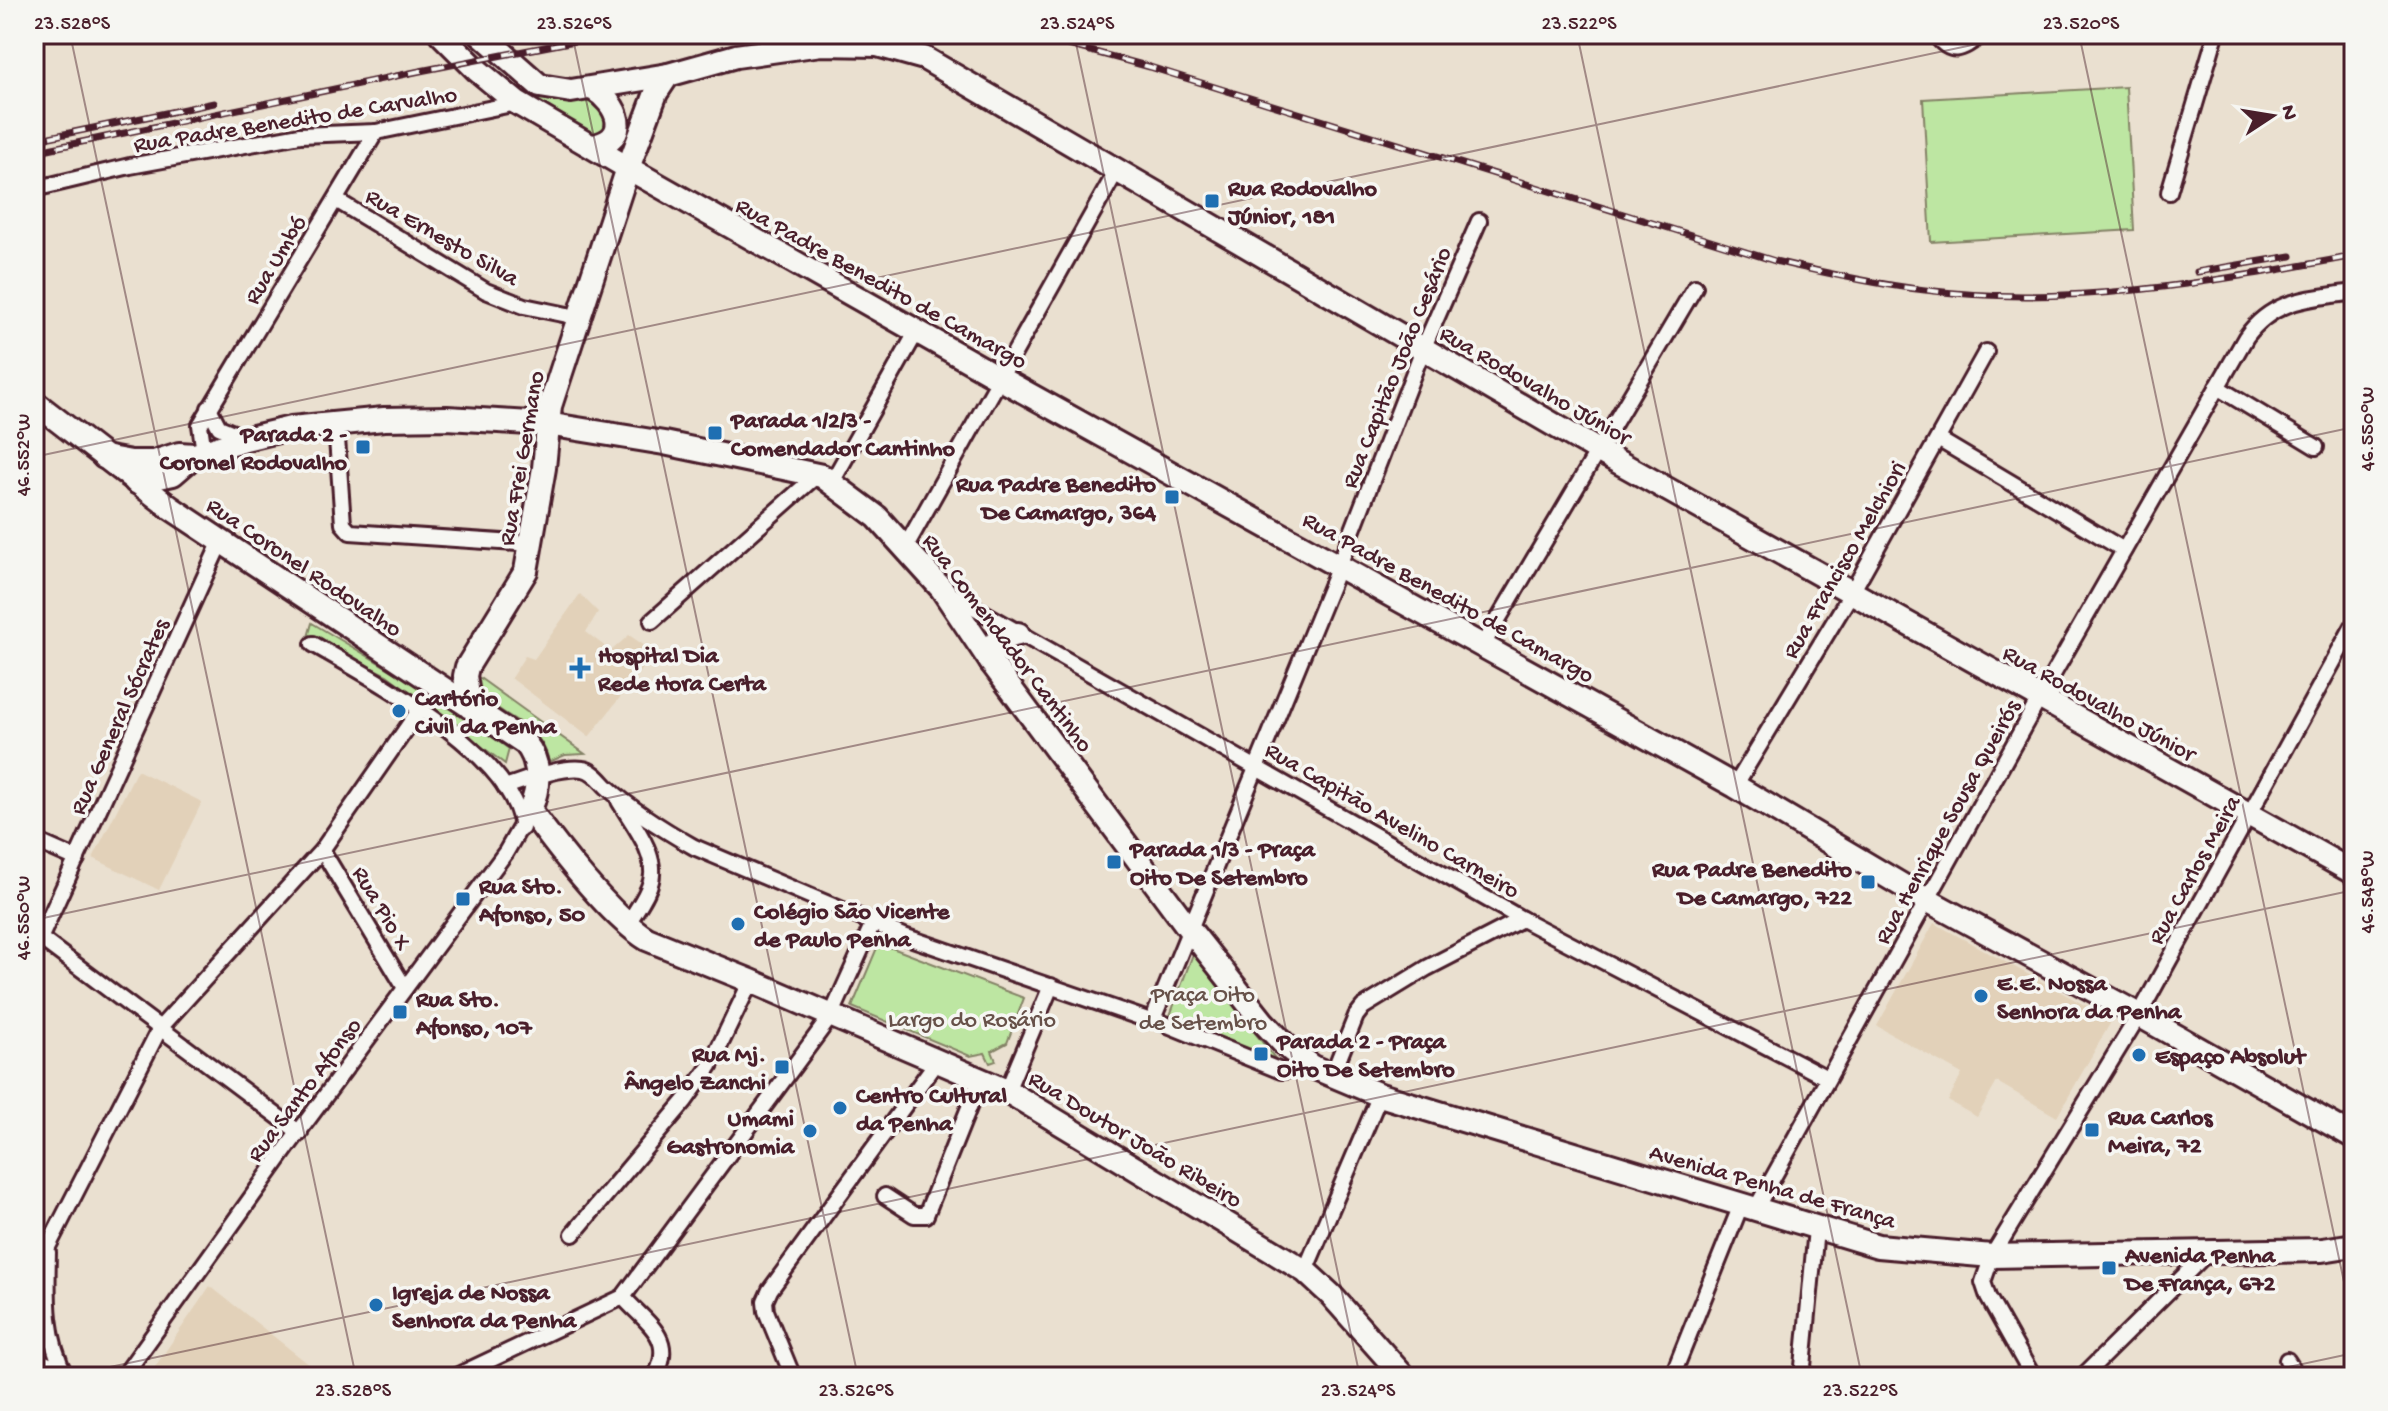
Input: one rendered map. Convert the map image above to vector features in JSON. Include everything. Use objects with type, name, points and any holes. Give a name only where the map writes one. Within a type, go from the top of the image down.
[{"type":"main road","name":"Rua Padre Benedito de Camargo","points":[[441,34],[477,70],[517,103],[628,168],[1001,379],[1735,786],[1927,900],[2354,1137]]},
{"type":"main road","name":"Rua Rodovalho Júnior","points":[[481,34],[540,86],[571,91],[668,75],[736,56],[821,44],[877,45],[924,58],[1597,450],[2354,873]]},
{"type":"main road","name":"Rua Frei Germano","points":[[470,707],[465,676],[467,667],[520,584],[532,544],[544,468],[547,424],[577,317],[656,93],[668,75]]},
{"type":"main road","points":[[592,88],[610,101],[617,118],[613,136],[603,144],[593,146]]},
{"type":"main road","name":"Rua Coronel Rodovalho","points":[[34,402],[136,482],[525,743],[535,759],[538,776]]},
{"type":"main road","name":"Rua Comendador Cantinho","points":[[104,457],[154,462],[291,428],[447,418],[547,424],[664,443],[825,478],[877,517],[942,589],[991,662],[1190,930],[1263,1022],[1286,1046],[1323,1071],[1380,1095]]},
{"type":"main road","name":"Rua Comendador Cantinho","points":[[136,482],[173,474],[199,453]]},
{"type":"main road","points":[[991,662],[992,648],[998,639],[1018,634]]},
{"type":"main road","points":[[531,822],[538,776]]},
{"type":"main road","name":"Rua Doutor João Ribeiro","points":[[531,822],[627,925],[647,939],[1007,1091],[1305,1271],[1331,1295],[1404,1377]]},
{"type":"main road","name":"Avenida Penha de França","points":[[1380,1095],[1878,1246],[1992,1256],[2322,1250],[2354,1245]]},
{"type":"street","points":[[1935,34],[1942,44],[1952,49],[1964,48],[1983,34]]},
{"type":"street","points":[[2169,192],[2216,34]]},
{"type":"street","name":"Rua Padre Benedito de Carvalho","points":[[34,189],[130,166],[300,135],[376,132],[517,103]]},
{"type":"street","name":"Rua Umbó","points":[[199,453],[200,425],[209,408],[376,132]]},
{"type":"street","points":[[906,546],[1117,170]]},
{"type":"street","name":"Rua Ernesto Silva","points":[[336,200],[495,296],[524,306],[577,317]]},
{"type":"street","name":"Rua Capitão João Cesário","points":[[1153,1019],[1340,565],[1423,349],[1479,221]]},
{"type":"street","points":[[1483,645],[1695,287]]},
{"type":"street","name":"Rua Henrique Sousa Queirós","points":[[1672,1377],[1748,1207],[1827,1078],[2039,699],[2257,321],[2287,302],[2354,292]]},
{"type":"street","points":[[652,621],[825,478],[917,331]]},
{"type":"street","name":"Rua Francisco Melchiori","points":[[1735,786],[1852,592],[1986,352]]},
{"type":"street","points":[[2217,387],[2316,447]]},
{"type":"street","points":[[209,408],[219,427],[245,439]]},
{"type":"street","points":[[336,424],[343,524],[350,532],[532,544]]},
{"type":"street","points":[[1938,439],[2124,550]]},
{"type":"street","name":"Rua General Sócrates","points":[[37,945],[221,541]]},
{"type":"street","name":"Rua Capitão Avelino Carneiro","points":[[942,589],[1522,919],[1827,1078]]},
{"type":"street","name":"Rua Carlos Meira","points":[[1992,1256],[2139,1015],[2354,624]]},
{"type":"street","points":[[313,644],[420,709],[457,738],[505,787],[531,822]]},
{"type":"street","points":[[34,1274],[48,1252],[160,1028],[322,850],[420,709]]},
{"type":"street","points":[[505,787],[538,776],[582,769],[590,771],[616,795],[664,830],[694,847],[873,923],[1148,1020],[1153,1019],[1281,1071],[1323,1071],[1363,1007],[1427,968],[1522,919]]},
{"type":"street","points":[[616,795],[651,856],[653,867],[647,892],[627,925]]},
{"type":"street","name":"Rua Santo Afonso","points":[[123,1377],[184,1288],[531,822]]},
{"type":"street","points":[[34,840],[77,859]]},
{"type":"street","name":"Rua Pio X","points":[[322,850],[405,988]]},
{"type":"street","points":[[454,1377],[623,1297],[831,1016],[873,923]]},
{"type":"street","points":[[37,945],[160,1028],[300,1133]]},
{"type":"street","points":[[573,1234],[675,1113],[710,1066],[751,981]]},
{"type":"street","points":[[1007,1091],[1051,986]]},
{"type":"street","points":[[793,1377],[766,1311],[765,1301],[770,1290],[937,1061]]},
{"type":"street","points":[[885,1196],[914,1215],[926,1215],[980,1080]]},
{"type":"street","points":[[1305,1271],[1380,1095]]},
{"type":"street","points":[[1802,1377],[1816,1229]]},
{"type":"street","points":[[48,1252],[46,1312],[53,1349],[64,1373]]},
{"type":"street","points":[[2082,1377],[2207,1253]]},
{"type":"street","points":[[1992,1256],[1983,1282],[1988,1297],[2033,1377]]},
{"type":"street","points":[[623,1297],[659,1337],[665,1349],[663,1362],[655,1377]]},
{"type":"street","points":[[34,1359],[64,1373]]},
{"type":"street","points":[[2287,1360],[2298,1377]]},
{"type":"shaded area","name":"Hospital Dia Rede Hora Certa","points":[[580,594],[598,612],[586,632],[611,651],[629,635],[655,653],[589,737],[511,678],[525,656],[534,659]]},
{"type":"shaded area","points":[[137,770],[202,802],[159,890],[93,858]]},
{"type":"shaded area","name":"E.E. Nossa Senhora da Penha","points":[[1934,923],[2112,1020],[2057,1117],[1997,1082],[1977,1117],[1948,1101],[1962,1074],[1877,1026]]},
{"type":"shaded area","points":[[210,1286],[325,1377],[148,1377]]},
{"type":"green space","points":[[2126,87],[2134,230],[1931,242],[1923,99]]},
{"type":"green space","points":[[522,92],[598,103],[606,113],[603,132],[594,137]]},
{"type":"green space","points":[[312,623],[433,695],[509,749],[505,764],[387,675],[308,637]]},
{"type":"green space","points":[[477,676],[585,754],[565,755],[549,762],[544,746],[535,734],[489,701],[481,690]]},
{"type":"green space","name":"Largo do Rosário","points":[[879,943],[1024,998],[1007,1043],[992,1051],[996,1061],[990,1063],[985,1053],[970,1056],[852,1007]]},
{"type":"green space","name":"Praça Oito de Setembro","points":[[1193,954],[1281,1066],[1168,1021]]},
{"type":"railway","points":[[34,152],[611,34]]},
{"type":"railway","points":[[1028,34],[1150,67],[1775,261],[1887,285],[1979,295],[2087,294],[2194,283],[2354,256]]},
{"type":"railway","points":[[50,137],[214,103]]},
{"type":"railway","points":[[2197,272],[2291,256]]},
{"type":"place","name":"Rua Rodovalho Júnior, 181","points":[[1212,201]]},
{"type":"place","name":"Parada 1/2/3 - Comendador Cantinho","points":[[715,433]]},
{"type":"place","name":"Parada 2 - Coronel Rodovalho","points":[[363,447]]},
{"type":"place","name":"Rua Padre Benedito De Camargo, 364","points":[[1172,497]]},
{"type":"place","name":"Hospital Dia Rede Hora Certa","points":[[580,668]]},
{"type":"place","name":"Cartório Civil da Penha","points":[[399,711]]},
{"type":"place","name":"Parada 1/3 - Praça Oito De Setembro","points":[[1114,862]]},
{"type":"place","name":"Rua Padre Benedito De Camargo, 722","points":[[1868,882]]},
{"type":"place","name":"Rua Sto. Afonso, 50","points":[[463,899]]},
{"type":"place","name":"Colégio São Vicente de Paulo Penha","points":[[738,924]]},
{"type":"place","name":"E.E. Nossa Senhora da Penha","points":[[1981,996]]},
{"type":"place","name":"Rua Sto. Afonso, 107","points":[[400,1012]]},
{"type":"place","name":"Parada 2 - Praça Oito De Setembro","points":[[1261,1054]]},
{"type":"place","name":"Espaço Absolut","points":[[2139,1055]]},
{"type":"place","name":"Rua Mj. Ângelo Zanchi","points":[[782,1067]]},
{"type":"place","name":"Centro Cultural da Penha","points":[[840,1108]]},
{"type":"place","name":"Rua Carlos Meira, 72","points":[[2092,1130]]},
{"type":"place","name":"Umami Gastronomia","points":[[810,1131]]},
{"type":"place","name":"Avenida Penha De França, 672","points":[[2109,1268]]},
{"type":"place","name":"Igreja de Nossa Senhora da Penha","points":[[376,1305]]}]
